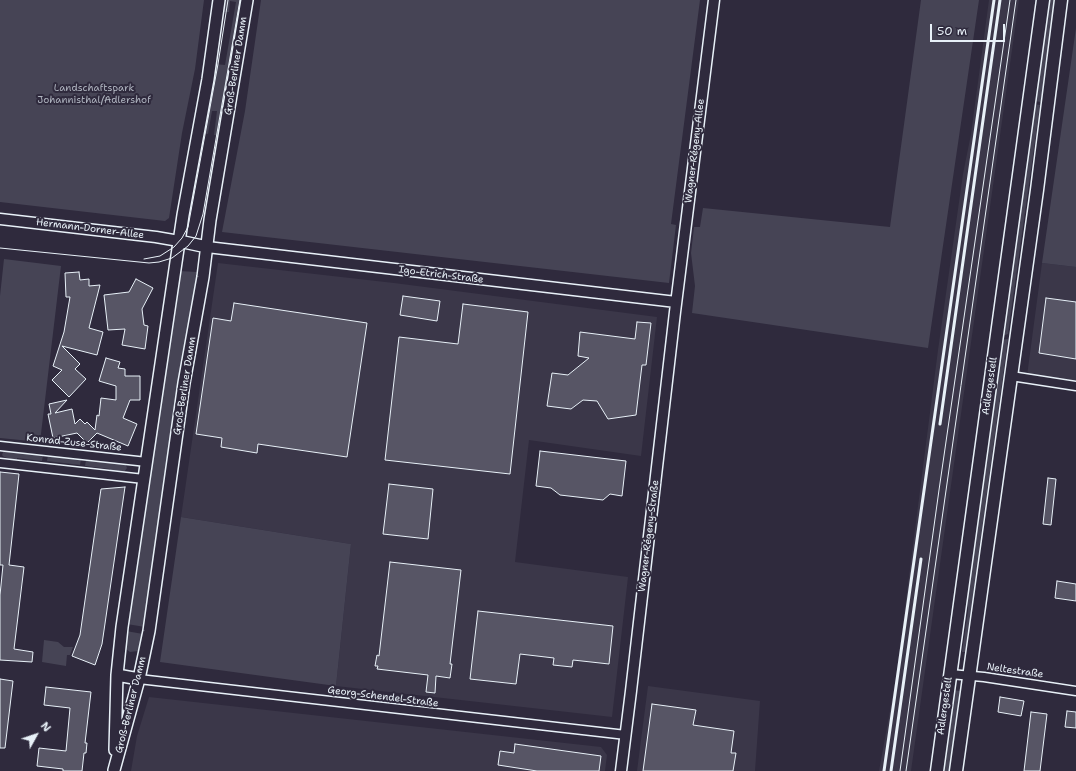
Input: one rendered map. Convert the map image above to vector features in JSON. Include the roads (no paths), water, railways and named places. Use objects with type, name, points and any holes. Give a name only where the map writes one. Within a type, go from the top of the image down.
[{"type":"main road","name":"Groß-Berliner Damm","points":[[114,771],[117,675],[122,627],[179,241],[208,79],[220,0]]},
{"type":"main road","name":"Groß-Berliner Damm","points":[[114,771],[149,631],[184,383],[247,0]]},
{"type":"main road","name":"Adlergestell","points":[[937,771],[1043,0]]},
{"type":"main road","name":"Adlergestell","points":[[956,771],[1045,128],[1061,0]]},
{"type":"main road","points":[[179,241],[207,247]]},
{"type":"main road","points":[[117,675],[138,679]]},
{"type":"street","name":"Wagner-Régeny-Allee","points":[[676,302],[714,0]]},
{"type":"street","name":"Hermann-Dorner-Allee","points":[[0,219],[179,241]]},
{"type":"street","name":"Igo-Etrich-Straße","points":[[207,247],[676,302]]},
{"type":"street","name":"Wagner-Régeny-Straße","points":[[620,771],[626,735],[676,302]]},
{"type":"street","points":[[1011,376],[1076,386]]},
{"type":"street","name":"Konrad-Zuse-Straße","points":[[0,446],[146,462]]},
{"type":"street","points":[[0,463],[144,479]]},
{"type":"street","name":"Neltestraße","points":[[950,674],[1076,691]]},
{"type":"street","name":"Georg-Schendel-Straße","points":[[138,679],[626,735]]},
{"type":"tram line","points":[[144,259],[160,256],[174,247],[182,238],[188,227],[218,64],[228,0]]},
{"type":"tram line","points":[[0,248],[149,263],[172,258],[188,246],[196,236],[203,214],[240,0]]},
{"type":"tram line","points":[[900,771],[1010,0]]},
{"type":"tram line","points":[[906,771],[1016,0]]},
{"type":"railway","points":[[884,771],[994,0]]},
{"type":"railway","points":[[940,424],[1000,0]]},
{"type":"railway","points":[[891,771],[921,559]]},
{"type":"park label","name":"Landschaftspark Johannisthal/Adlershof","points":[[94,94]]}]
